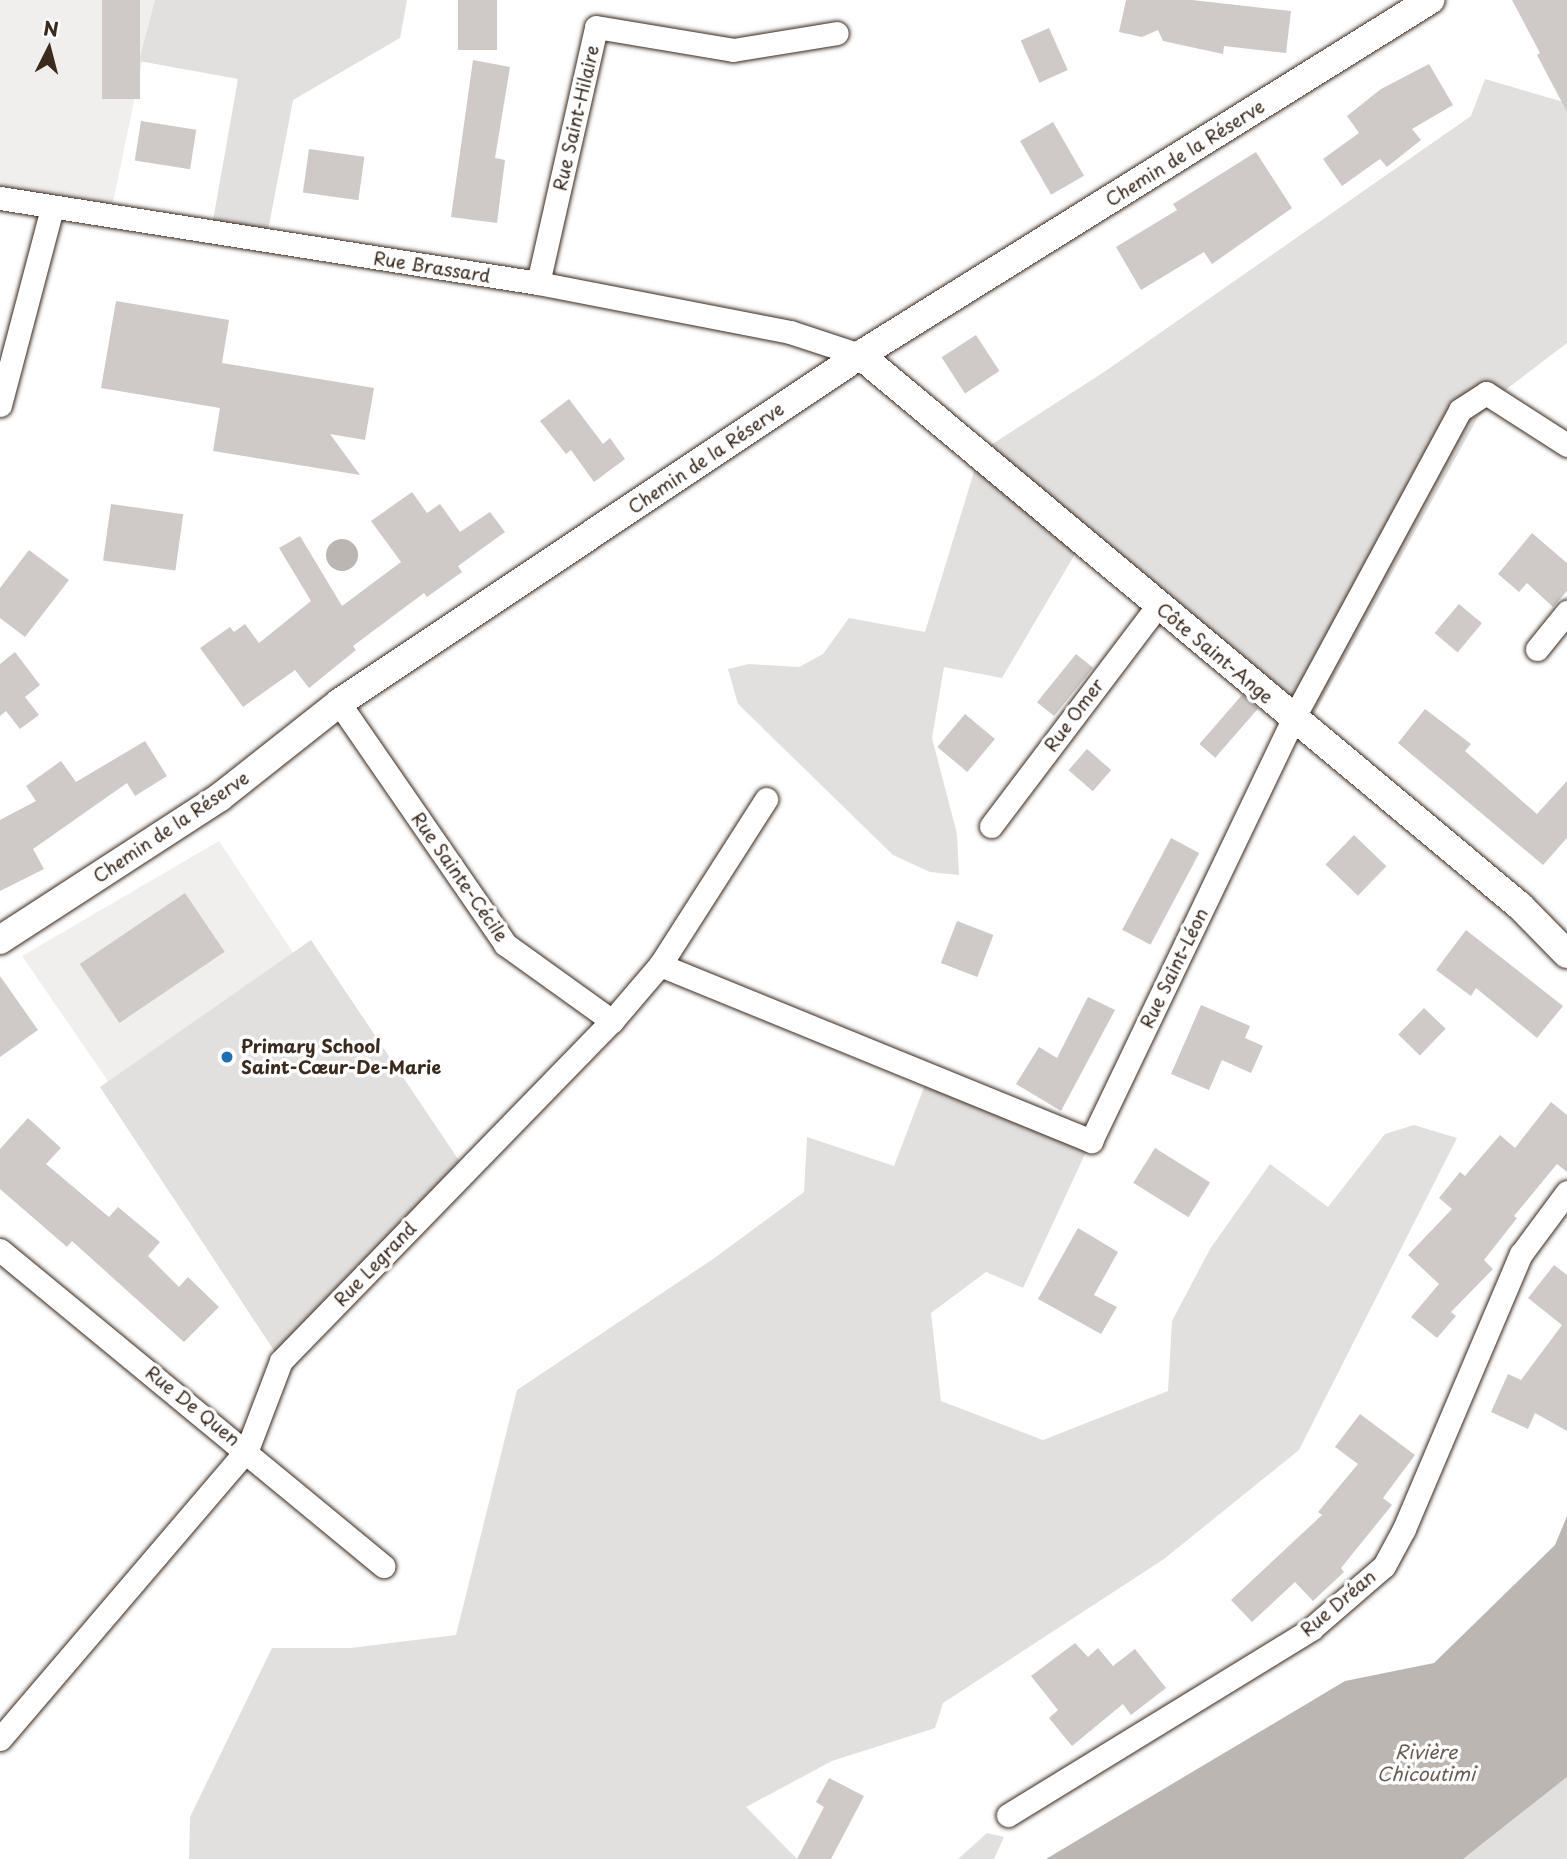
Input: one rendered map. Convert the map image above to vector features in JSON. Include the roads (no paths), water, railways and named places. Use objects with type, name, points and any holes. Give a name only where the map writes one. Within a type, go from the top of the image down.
[{"type":"street","name":"Chemin de la Réserve","points":[[0,940],[220,797],[339,703],[860,355],[1430,0]]},
{"type":"street","name":"Rue Saint-Hilaire","points":[[538,283],[596,27],[733,50],[837,33]]},
{"type":"street","name":"Rue Brassard","points":[[0,198],[538,283],[790,331],[860,355]]},
{"type":"street","points":[[0,405],[52,208]]},
{"type":"street","name":"Côte Saint-Ange","points":[[860,355],[1520,906],[1567,954]]},
{"type":"street","name":"Rue Saint-Léon","points":[[660,965],[1091,1141],[1293,719],[1460,410],[1486,393],[1523,412],[1567,445]]},
{"type":"street","name":"Rue Omer","points":[[991,826],[1158,605]]},
{"type":"street","points":[[1537,649],[1567,612]]},
{"type":"street","name":"Rue Sainte-Cécile","points":[[339,703],[505,944],[612,1021]]},
{"type":"street","name":"Rue Legrand","points":[[0,1739],[247,1450],[281,1361],[612,1021],[660,965],[766,799]]},
{"type":"street","name":"Rue Dréan","points":[[1009,1815],[1311,1629],[1384,1566],[1404,1530],[1521,1254],[1567,1192]]},
{"type":"street","name":"Rue De Quen","points":[[0,1250],[247,1450],[384,1566]]},
{"type":"water","points":[[342,539],[354,543],[358,555],[354,567],[342,571],[330,567],[326,555],[330,543]]},
{"type":"water","name":"Rivière Chicoutimi","points":[[1567,1516],[1567,1777],[1463,1859],[1046,1859],[1345,1681],[1434,1663],[1555,1545]]},
{"type":"place","name":"Primary School Saint-Cœur-De-Marie","points":[[227,1057]]}]
